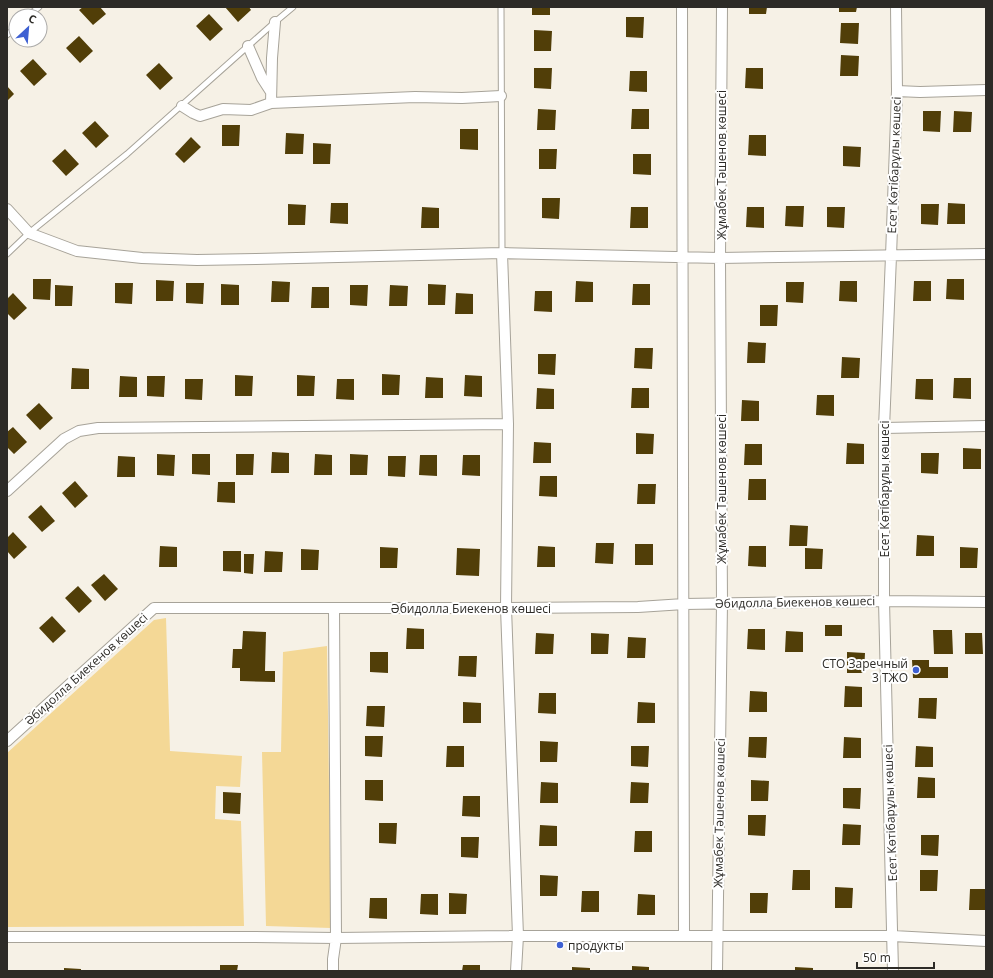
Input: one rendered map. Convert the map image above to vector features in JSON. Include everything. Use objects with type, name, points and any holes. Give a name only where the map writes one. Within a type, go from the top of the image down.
[{"type":"street","points":[[682,7],[684,936]]},
{"type":"street","name":"Жұмабек Тәшенов көшесі","points":[[717,971],[722,603],[720,258],[722,7]]},
{"type":"street","name":"Есет Көтібарұлы көшесі","points":[[893,971],[884,601],[884,428],[892,256],[897,91],[896,7]]},
{"type":"street","points":[[271,103],[272,58],[275,22]]},
{"type":"street","points":[[248,46],[262,78],[271,92]]},
{"type":"street","points":[[897,91],[920,92],[986,90]]},
{"type":"street","points":[[182,106],[200,116],[223,109],[251,110],[271,103],[501,96]]},
{"type":"street","points":[[7,209],[29,233],[77,251],[142,258],[197,260],[502,253],[720,258],[986,254]]},
{"type":"street","points":[[502,253],[508,424],[506,608],[518,936],[516,971]]},
{"type":"street","points":[[7,491],[64,439],[79,431],[98,428],[508,424]]},
{"type":"street","points":[[884,428],[986,426]]},
{"type":"street","name":"Әбидолла Биекенов көшесі","points":[[7,741],[154,608],[506,608],[638,607],[722,603],[884,601],[986,602]]},
{"type":"street","points":[[333,971],[336,938],[334,608]]},
{"type":"street","points":[[7,937],[336,938],[518,936],[893,936],[986,941]]},
{"type":"lane","points":[[7,254],[29,233],[127,154],[293,7]]},
{"type":"lane","points":[[501,7],[502,253]]},
{"type":"shaded area","points":[[166,618],[170,751],[242,756],[240,787],[216,786],[215,819],[241,821],[244,926],[7,927],[7,753],[154,620]]},
{"type":"shaded area","points":[[327,646],[331,928],[266,926],[262,752],[281,752],[283,652]]},
{"type":"building","points":[[83,7],[100,7],[106,14],[93,25],[79,10]]},
{"type":"building","points":[[225,7],[249,7],[251,10],[238,22]]},
{"type":"building","points":[[532,7],[550,7],[550,15],[532,15]]},
{"type":"building","points":[[749,7],[767,7],[766,14],[749,14]]},
{"type":"building","points":[[839,7],[857,7],[856,12],[839,12]]},
{"type":"building","points":[[209,14],[223,29],[210,41],[196,26]]},
{"type":"building","points":[[626,17],[644,17],[643,38],[626,37]]},
{"type":"building","points":[[841,23],[859,23],[858,44],[840,43]]},
{"type":"building","points":[[534,30],[552,31],[551,51],[534,51]]},
{"type":"building","points":[[79,36],[93,51],[80,63],[66,48]]},
{"type":"building","points":[[841,55],[859,56],[858,76],[840,76]]},
{"type":"building","points":[[33,59],[47,74],[34,86],[20,71]]},
{"type":"building","points":[[159,63],[173,78],[160,90],[146,75]]},
{"type":"building","points":[[534,68],[552,68],[551,89],[534,88]]},
{"type":"building","points":[[746,68],[763,68],[763,89],[745,88]]},
{"type":"building","points":[[630,71],[647,71],[647,92],[629,91]]},
{"type":"building","points":[[7,86],[14,94],[7,101]]},
{"type":"building","points":[[538,109],[556,110],[555,130],[537,130]]},
{"type":"building","points":[[632,109],[649,109],[649,129],[631,129]]},
{"type":"building","points":[[923,111],[941,111],[940,132],[923,131]]},
{"type":"building","points":[[954,111],[972,112],[971,132],[953,132]]},
{"type":"building","points":[[95,121],[109,136],[96,148],[82,133]]},
{"type":"building","points":[[222,125],[240,125],[239,146],[222,146]]},
{"type":"building","points":[[460,129],[478,129],[478,150],[460,149]]},
{"type":"building","points":[[286,133],[304,134],[303,154],[285,154]]},
{"type":"building","points":[[749,135],[766,135],[766,156],[748,155]]},
{"type":"building","points":[[191,137],[201,147],[184,163],[175,154]]},
{"type":"building","points":[[313,143],[331,144],[330,164],[313,164]]},
{"type":"building","points":[[843,146],[861,147],[860,167],[843,166]]},
{"type":"building","points":[[65,149],[79,164],[66,176],[52,161]]},
{"type":"building","points":[[539,149],[557,149],[556,169],[539,169]]},
{"type":"building","points":[[633,154],[651,154],[651,175],[633,174]]},
{"type":"building","points":[[542,198],[560,198],[559,219],[542,218]]},
{"type":"building","points":[[331,203],[348,203],[348,224],[330,223]]},
{"type":"building","points":[[948,203],[965,204],[965,224],[947,224]]},
{"type":"building","points":[[288,204],[306,205],[305,225],[288,225]]},
{"type":"building","points":[[921,204],[939,204],[938,225],[921,224]]},
{"type":"building","points":[[786,206],[804,206],[803,227],[785,226]]},
{"type":"building","points":[[422,207],[439,208],[439,228],[421,228]]},
{"type":"building","points":[[631,207],[648,207],[648,228],[630,228]]},
{"type":"building","points":[[747,207],[764,207],[764,228],[746,227]]},
{"type":"building","points":[[827,207],[845,207],[844,228],[827,227]]},
{"type":"building","points":[[33,279],[51,279],[50,300],[33,299]]},
{"type":"building","points":[[947,279],[964,279],[964,300],[946,299]]},
{"type":"building","points":[[156,280],[174,281],[173,301],[156,301]]},
{"type":"building","points":[[272,281],[290,282],[289,302],[271,302]]},
{"type":"building","points":[[576,281],[593,282],[593,302],[575,302]]},
{"type":"building","points":[[840,281],[857,281],[857,302],[839,301]]},
{"type":"building","points":[[914,281],[931,281],[931,301],[913,301]]},
{"type":"building","points":[[786,282],[804,282],[803,303],[786,302]]},
{"type":"building","points":[[115,283],[133,283],[132,304],[115,303]]},
{"type":"building","points":[[186,283],[204,283],[203,304],[186,303]]},
{"type":"building","points":[[221,284],[239,285],[239,305],[221,305]]},
{"type":"building","points":[[428,284],[446,285],[445,305],[428,305]]},
{"type":"building","points":[[633,284],[650,284],[650,305],[632,305]]},
{"type":"building","points":[[55,285],[73,286],[72,306],[55,306]]},
{"type":"building","points":[[350,285],[368,285],[367,306],[350,305]]},
{"type":"building","points":[[390,285],[408,286],[407,306],[389,306]]},
{"type":"building","points":[[312,287],[329,287],[329,308],[311,308]]},
{"type":"building","points":[[535,291],[552,291],[552,312],[534,311]]},
{"type":"building","points":[[13,293],[27,308],[14,320],[7,313],[7,299]]},
{"type":"building","points":[[456,293],[473,294],[473,314],[455,314]]},
{"type":"building","points":[[760,305],[778,305],[777,326],[760,326]]},
{"type":"building","points":[[748,342],[766,343],[765,363],[747,363]]},
{"type":"building","points":[[635,348],[653,348],[652,369],[634,368]]},
{"type":"building","points":[[538,354],[556,354],[555,375],[538,374]]},
{"type":"building","points":[[842,357],[860,358],[859,378],[841,378]]},
{"type":"building","points":[[72,368],[89,369],[89,389],[71,389]]},
{"type":"building","points":[[382,374],[400,375],[399,395],[382,395]]},
{"type":"building","points":[[235,375],[253,376],[252,396],[235,396]]},
{"type":"building","points":[[297,375],[315,376],[314,396],[297,396]]},
{"type":"building","points":[[465,375],[482,376],[482,397],[464,396]]},
{"type":"building","points":[[120,376],[137,377],[137,397],[119,397]]},
{"type":"building","points":[[147,376],[165,376],[164,397],[147,396]]},
{"type":"building","points":[[426,377],[443,378],[443,398],[425,398]]},
{"type":"building","points":[[954,378],[971,378],[971,399],[953,398]]},
{"type":"building","points":[[185,379],[203,379],[202,400],[185,399]]},
{"type":"building","points":[[337,379],[354,379],[354,400],[336,399]]},
{"type":"building","points":[[916,379],[933,379],[933,400],[915,399]]},
{"type":"building","points":[[537,388],[554,389],[554,409],[536,409]]},
{"type":"building","points":[[632,388],[649,388],[649,408],[631,408]]},
{"type":"building","points":[[817,395],[834,395],[834,416],[816,415]]},
{"type":"building","points":[[742,400],[759,401],[759,421],[741,421]]},
{"type":"building","points":[[39,403],[53,418],[40,430],[26,415]]},
{"type":"building","points":[[13,427],[27,442],[14,454],[7,447],[7,432]]},
{"type":"building","points":[[636,433],[654,434],[653,454],[636,454]]},
{"type":"building","points":[[534,442],[551,443],[551,463],[533,463]]},
{"type":"building","points":[[847,443],[864,444],[864,464],[846,464]]},
{"type":"building","points":[[745,444],[762,444],[762,465],[744,465]]},
{"type":"building","points":[[963,448],[981,449],[981,469],[963,469]]},
{"type":"building","points":[[272,452],[289,453],[289,473],[271,473]]},
{"type":"building","points":[[921,453],[939,453],[938,474],[921,473]]},
{"type":"building","points":[[157,454],[175,455],[174,476],[157,475]]},
{"type":"building","points":[[192,454],[210,454],[210,475],[192,474]]},
{"type":"building","points":[[236,454],[254,454],[253,475],[236,475]]},
{"type":"building","points":[[315,454],[332,455],[332,475],[314,475]]},
{"type":"building","points":[[350,454],[368,455],[367,475],[350,475]]},
{"type":"building","points":[[420,455],[437,455],[437,476],[419,475]]},
{"type":"building","points":[[463,455],[480,455],[480,476],[462,475]]},
{"type":"building","points":[[118,456],[135,457],[135,477],[117,477]]},
{"type":"building","points":[[388,456],[406,456],[405,477],[388,476]]},
{"type":"building","points":[[540,476],[557,476],[557,497],[539,496]]},
{"type":"building","points":[[749,479],[766,479],[766,500],[748,500]]},
{"type":"building","points":[[75,481],[88,496],[75,508],[62,493]]},
{"type":"building","points":[[218,482],[235,482],[235,503],[217,502]]},
{"type":"building","points":[[638,484],[656,484],[655,504],[637,504]]},
{"type":"building","points":[[41,505],[55,521],[42,532],[28,517]]},
{"type":"building","points":[[790,525],[808,526],[807,546],[789,546]]},
{"type":"building","points":[[13,532],[27,547],[14,559],[7,551],[7,538]]},
{"type":"building","points":[[917,535],[934,536],[934,556],[916,556]]},
{"type":"building","points":[[596,543],[614,543],[613,564],[595,563]]},
{"type":"building","points":[[635,544],[653,544],[653,565],[635,565]]},
{"type":"building","points":[[160,546],[177,547],[177,567],[159,567]]},
{"type":"building","points":[[538,546],[555,547],[555,567],[537,567]]},
{"type":"building","points":[[749,546],[766,546],[766,567],[748,566]]},
{"type":"building","points":[[380,547],[398,548],[397,568],[380,568]]},
{"type":"building","points":[[960,547],[978,548],[977,568],[960,568]]},
{"type":"building","points":[[457,548],[480,549],[479,576],[456,575]]},
{"type":"building","points":[[805,548],[823,549],[822,569],[805,569]]},
{"type":"building","points":[[301,549],[319,550],[318,570],[301,570]]},
{"type":"building","points":[[223,551],[241,551],[241,572],[223,571]]},
{"type":"building","points":[[265,551],[283,552],[282,572],[264,572]]},
{"type":"building","points":[[244,554],[254,554],[253,574],[244,573]]},
{"type":"building","points":[[104,574],[118,589],[105,601],[91,585]]},
{"type":"building","points":[[78,586],[92,601],[79,613],[65,598]]},
{"type":"building","points":[[52,616],[66,631],[53,643],[39,628]]},
{"type":"building","points":[[825,625],[842,625],[842,636],[825,636]]},
{"type":"building","points":[[407,628],[424,629],[424,649],[406,649]]},
{"type":"building","points":[[748,629],[765,629],[765,650],[747,649]]},
{"type":"building","points":[[933,630],[952,630],[953,654],[934,654]]},
{"type":"building","points":[[243,631],[266,632],[265,671],[275,671],[275,682],[240,681],[240,668],[232,668],[233,649],[242,649]]},
{"type":"building","points":[[786,631],[803,632],[803,652],[785,652]]},
{"type":"building","points":[[536,633],[554,634],[553,654],[535,654]]},
{"type":"building","points":[[591,633],[609,634],[608,654],[591,654]]},
{"type":"building","points":[[965,633],[982,633],[983,654],[965,654]]},
{"type":"building","points":[[628,637],[646,638],[645,658],[627,658]]},
{"type":"building","points":[[370,652],[388,652],[388,673],[370,672]]},
{"type":"building","points":[[847,652],[865,653],[864,673],[847,673]]},
{"type":"building","points":[[459,656],[477,656],[476,677],[458,676]]},
{"type":"building","points":[[912,660],[929,660],[929,667],[948,667],[948,678],[913,678]]},
{"type":"building","points":[[845,686],[862,687],[862,707],[844,707]]},
{"type":"building","points":[[750,691],[767,692],[767,712],[749,712]]},
{"type":"building","points":[[539,693],[556,693],[556,714],[538,713]]},
{"type":"building","points":[[919,698],[937,698],[936,719],[918,718]]},
{"type":"building","points":[[463,702],[481,703],[481,723],[463,723]]},
{"type":"building","points":[[638,702],[655,703],[655,723],[637,723]]},
{"type":"building","points":[[367,706],[385,706],[384,727],[366,726]]},
{"type":"building","points":[[365,736],[383,736],[382,757],[365,756]]},
{"type":"building","points":[[749,737],[767,737],[766,758],[748,757]]},
{"type":"building","points":[[844,737],[861,738],[861,758],[843,758]]},
{"type":"building","points":[[540,741],[558,742],[557,762],[540,762]]},
{"type":"building","points":[[447,746],[464,746],[464,767],[446,767]]},
{"type":"building","points":[[631,746],[649,746],[648,767],[631,766]]},
{"type":"building","points":[[916,746],[933,747],[933,767],[915,767]]},
{"type":"building","points":[[918,777],[935,778],[935,798],[917,798]]},
{"type":"building","points":[[365,780],[383,780],[383,801],[365,800]]},
{"type":"building","points":[[751,780],[769,781],[768,801],[751,801]]},
{"type":"building","points":[[541,782],[558,783],[558,803],[540,803]]},
{"type":"building","points":[[631,782],[649,783],[648,803],[630,803]]},
{"type":"building","points":[[843,788],[861,788],[860,809],[843,808]]},
{"type":"building","points":[[223,792],[241,793],[240,814],[223,813]]},
{"type":"building","points":[[463,796],[480,796],[480,817],[462,816]]},
{"type":"building","points":[[748,815],[766,815],[765,836],[748,835]]},
{"type":"building","points":[[379,823],[397,823],[396,844],[379,843]]},
{"type":"building","points":[[843,824],[861,825],[860,845],[842,845]]},
{"type":"building","points":[[540,825],[557,826],[557,846],[539,846]]},
{"type":"building","points":[[635,831],[652,831],[652,852],[634,852]]},
{"type":"building","points":[[921,835],[939,835],[938,856],[921,855]]},
{"type":"building","points":[[461,837],[479,837],[478,858],[461,857]]},
{"type":"building","points":[[793,870],[810,870],[810,890],[792,890]]},
{"type":"building","points":[[920,870],[938,870],[937,891],[920,891]]},
{"type":"building","points":[[540,875],[558,876],[557,896],[540,896]]},
{"type":"building","points":[[835,887],[853,888],[852,908],[835,908]]},
{"type":"building","points":[[970,889],[986,889],[986,910],[969,910]]},
{"type":"building","points":[[582,891],[599,891],[599,912],[581,912]]},
{"type":"building","points":[[449,893],[467,894],[466,914],[449,914]]},
{"type":"building","points":[[750,893],[768,893],[767,913],[750,913]]},
{"type":"building","points":[[421,894],[438,894],[438,915],[420,914]]},
{"type":"building","points":[[638,894],[655,895],[655,915],[637,915]]},
{"type":"building","points":[[370,898],[387,898],[387,919],[369,918]]},
{"type":"building","points":[[220,965],[238,965],[237,971],[220,971]]},
{"type":"building","points":[[463,965],[480,965],[480,971],[462,971]]},
{"type":"building","points":[[632,966],[649,967],[649,971],[632,971]]},
{"type":"building","points":[[572,967],[590,968],[590,971],[572,971]]},
{"type":"building","points":[[795,967],[813,968],[813,971],[795,971]]},
{"type":"building","points":[[64,968],[81,969],[81,971],[64,971]]},
{"type":"place","name":"СТО Заречный 3 ТЖО","points":[[916,670]]},
{"type":"place","name":"продукты","points":[[560,945]]}]
